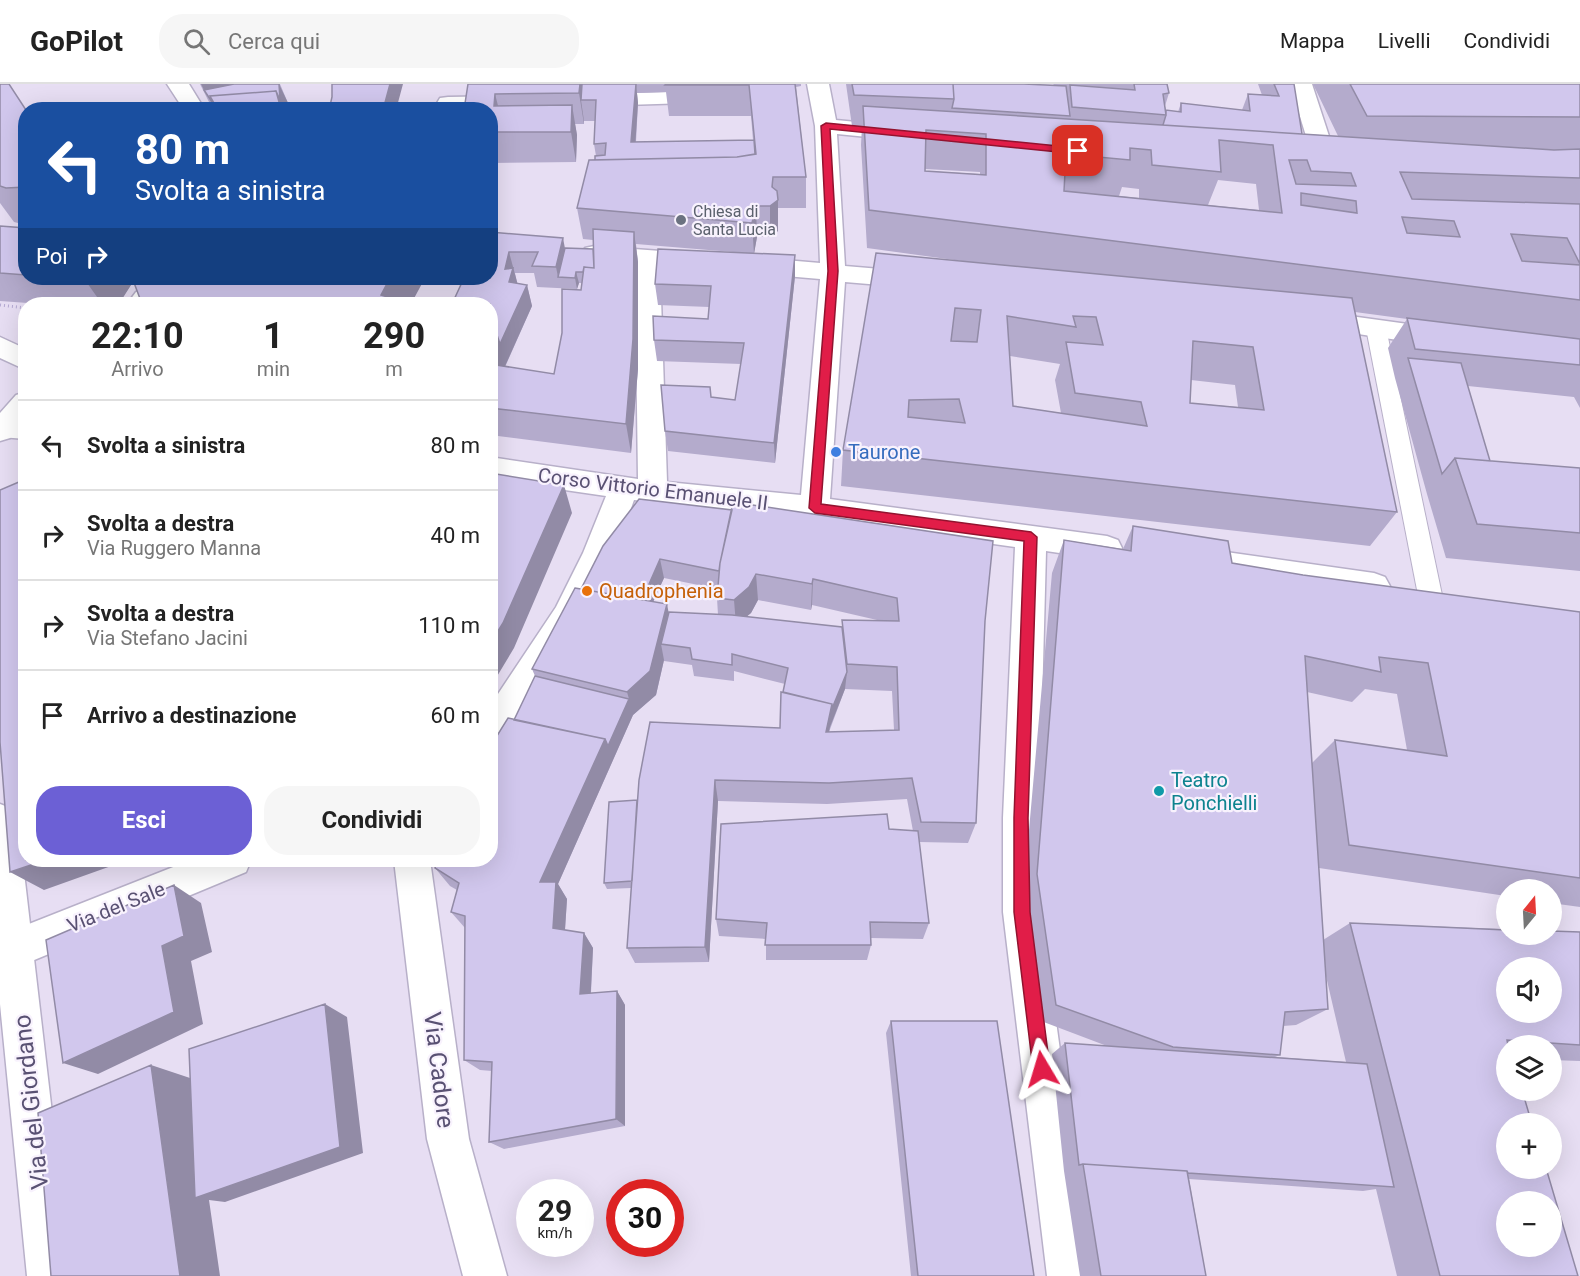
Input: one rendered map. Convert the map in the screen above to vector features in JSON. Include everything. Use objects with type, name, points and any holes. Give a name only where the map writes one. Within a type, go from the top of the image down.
[{"type":"street","points":[[178,84],[190,102]]},
{"type":"street","points":[[1301,84],[1337,176],[1308,173]]},
{"type":"street","points":[[795,94],[819,89],[826,126],[833,271],[815,508]]},
{"type":"street","points":[[568,100],[735,96]]},
{"type":"street","points":[[449,99],[532,101]]},
{"type":"street","points":[[826,126],[932,136]]},
{"type":"street","points":[[569,252],[833,271],[939,282]]},
{"type":"street","points":[[498,722],[563,621],[612,522],[639,490],[647,258]]},
{"type":"street","points":[[147,297],[177,285]]},
{"type":"street","points":[[1293,318],[1467,341]]},
{"type":"street","points":[[1193,559],[1441,597],[1376,328]]},
{"type":"street","points":[[0,346],[18,356]]},
{"type":"street","points":[[10,430],[18,416]]},
{"type":"street","name":"Corso Vittorio Emanuele II","points":[[498,469],[639,490],[815,508],[1135,551]]},
{"type":"street","points":[[1031,537],[1021,818],[1022,912],[1069,1276]]},
{"type":"street","name":"Via del Giordano","points":[[0,821],[7,952],[49,1276]]},
{"type":"street","name":"Via del Sale","points":[[7,952],[216,867]]},
{"type":"street","name":"Via Cadore","points":[[413,867],[448,1139],[485,1276]]},
{"type":"path","points":[[0,305],[18,307]]},
{"type":"shaded area","points":[[0,84],[1580,84],[1580,1276],[0,1276]]},
{"type":"building","points":[[0,84],[9,84],[21,102],[18,102],[18,187],[0,186]]},
{"type":"building","points":[[234,84],[279,84],[280,100],[276,91],[210,96],[212,102],[204,90]]},
{"type":"building","points":[[332,84],[390,84],[385,102],[331,102]]},
{"type":"building","points":[[468,84],[580,84],[579,93],[495,94],[494,102],[465,102]]},
{"type":"building","points":[[582,84],[636,84],[631,142],[754,140],[755,154],[737,157],[595,160],[595,156],[605,155],[606,143],[594,144],[596,100],[581,100]]},
{"type":"building","points":[[666,84],[795,84],[806,177],[773,177],[772,187],[777,191],[778,200],[770,206],[756,206],[752,223],[577,208],[589,160],[737,157],[756,154],[749,85]]},
{"type":"building","points":[[852,84],[953,84],[954,99],[854,95]]},
{"type":"building","points":[[953,84],[1066,86],[1070,116],[952,108]]},
{"type":"building","points":[[1134,84],[1167,84],[1169,93],[1163,94],[1166,115],[1072,107],[1070,85],[1135,90]]},
{"type":"building","points":[[1274,84],[1294,84],[1302,134],[1163,125],[1166,110],[1181,112],[1181,103],[1250,111],[1248,94],[1279,96]]},
{"type":"building","points":[[1350,84],[1580,84],[1580,117],[1367,116]]},
{"type":"building","points":[[276,91],[279,102],[213,102],[210,96]]},
{"type":"building","points":[[572,105],[571,132],[498,132],[498,106]]},
{"type":"building","points":[[863,106],[1554,150],[1580,149],[1580,178],[1400,172],[1412,199],[1580,204],[1580,264],[1567,238],[1511,234],[1522,261],[1580,265],[1580,300],[869,210]],"holes":[[[926,130],[986,134],[986,175],[925,171]],[[1219,140],[1273,145],[1282,213],[1064,191],[1066,154],[1130,160],[1130,148],[1151,150],[1152,165],[1221,172]],[[1289,160],[1307,160],[1311,171],[1351,173],[1356,186],[1296,184]],[[1301,193],[1356,201],[1357,213],[1301,205]],[[1402,217],[1454,221],[1460,237],[1407,233]]]},
{"type":"building","points":[[0,226],[18,227],[18,274],[0,273]]},
{"type":"building","points":[[593,229],[634,232],[633,339],[626,424],[498,409],[498,365],[554,374],[562,333],[562,289],[581,290],[584,267],[594,268]]},
{"type":"building","points":[[498,233],[563,238],[556,267],[532,266],[538,252],[509,252],[505,269],[513,268],[509,282],[527,285],[500,344],[498,297],[455,297],[461,285],[498,285]]},
{"type":"building","points":[[565,248],[593,249],[594,268],[584,267],[583,272],[576,272],[575,278],[558,277]]},
{"type":"building","points":[[658,249],[795,255],[774,443],[665,431],[661,385],[710,387],[711,397],[735,400],[744,343],[654,340],[653,316],[708,319],[711,286],[655,284]]},
{"type":"building","points":[[876,253],[1352,298],[1397,512],[843,450]],"holes":[[[955,308],[981,310],[977,342],[951,341]],[[1007,316],[1076,327],[1073,316],[1096,317],[1103,345],[1066,342],[1075,393],[1141,402],[1147,426],[1013,406]],[[1193,341],[1253,347],[1264,410],[1190,403]],[[959,399],[965,423],[908,417],[909,400]]]},
{"type":"building","points":[[135,285],[386,285],[381,295],[388,297],[139,297]]},
{"type":"building","points":[[1407,318],[1580,339],[1580,365],[1415,349]]},
{"type":"building","points":[[1408,358],[1461,363],[1490,461],[1455,458],[1442,474]]},
{"type":"building","points":[[1455,458],[1580,468],[1580,533],[1477,524]]},
{"type":"building","points":[[498,474],[564,485],[498,631]]},
{"type":"building","points":[[18,482],[18,867],[25,867],[10,872],[0,742],[0,490]]},
{"type":"building","points":[[639,499],[732,510],[719,571],[660,559],[642,600],[581,589],[603,546]]},
{"type":"building","points":[[733,502],[993,541],[985,621],[976,823],[921,822],[912,778],[829,783],[715,780],[705,947],[627,948],[639,780],[650,722],[780,728],[781,692],[832,704],[826,732],[899,730],[897,667],[847,664],[842,620],[899,621],[897,598],[813,579],[812,584],[756,574],[749,587],[734,600],[717,598],[720,563]]},
{"type":"building","points":[[1133,526],[1228,541],[1232,563],[1303,575],[1580,612],[1580,878],[1349,845],[1335,740],[1447,756],[1428,663],[1379,657],[1381,672],[1305,656],[1328,1009],[1285,1012],[1280,1055],[1173,1047],[1056,1005],[1037,874],[1064,540],[1131,551]]},
{"type":"building","points":[[575,588],[667,604],[650,671],[627,692],[532,669]]},
{"type":"building","points":[[669,612],[732,615],[842,627],[847,672],[831,711],[832,704],[783,692],[788,668],[732,654],[732,665],[692,659],[690,648],[661,644]]},
{"type":"building","points":[[535,676],[629,699],[608,746],[605,739],[514,720]]},
{"type":"building","points":[[508,718],[605,739],[540,882],[556,882],[553,928],[584,933],[580,994],[617,991],[616,1119],[489,1142],[492,1062],[464,1060],[465,916],[451,912],[459,883],[435,868],[498,867],[498,734]]},
{"type":"building","points":[[637,800],[632,881],[604,883],[609,802]]},
{"type":"building","points":[[887,814],[889,829],[918,831],[929,923],[870,922],[871,945],[765,945],[767,923],[716,919],[721,824]]},
{"type":"building","points":[[174,885],[184,936],[162,946],[174,1012],[63,1063],[46,940]]},
{"type":"building","points":[[1350,923],[1496,930],[1496,945],[1562,945],[1562,931],[1580,932],[1580,1045],[1562,1044],[1562,1035],[1496,1035],[1496,1101],[1525,1101],[1529,1113],[1496,1113],[1496,1179],[1549,1179],[1553,1191],[1496,1191],[1496,1257],[1562,1257],[1562,1222],[1578,1276],[1440,1276]]},
{"type":"building","points":[[325,1004],[340,1147],[195,1198],[189,1049]]},
{"type":"building","points":[[891,1021],[997,1021],[1034,1276],[918,1276]]},
{"type":"building","points":[[1065,1043],[1367,1064],[1394,1187],[1079,1165]]},
{"type":"building","points":[[151,1065],[180,1276],[51,1276],[38,1113]]},
{"type":"building","points":[[1083,1164],[1187,1171],[1206,1276],[1101,1276]]},
{"type":"place","name":"Chiesa di Santa Lucia","points":[[681,220]]},
{"type":"place","name":"Taurone","points":[[836,452]]},
{"type":"place","name":"Quadrophenia","points":[[587,591]]},
{"type":"place","name":"Teatro Ponchielli","points":[[1159,791]]},
{"type":"route","points":[[1042,1069],[1022,912],[1021,818],[1031,537],[815,508],[833,271],[826,126],[1078,151]]}]
